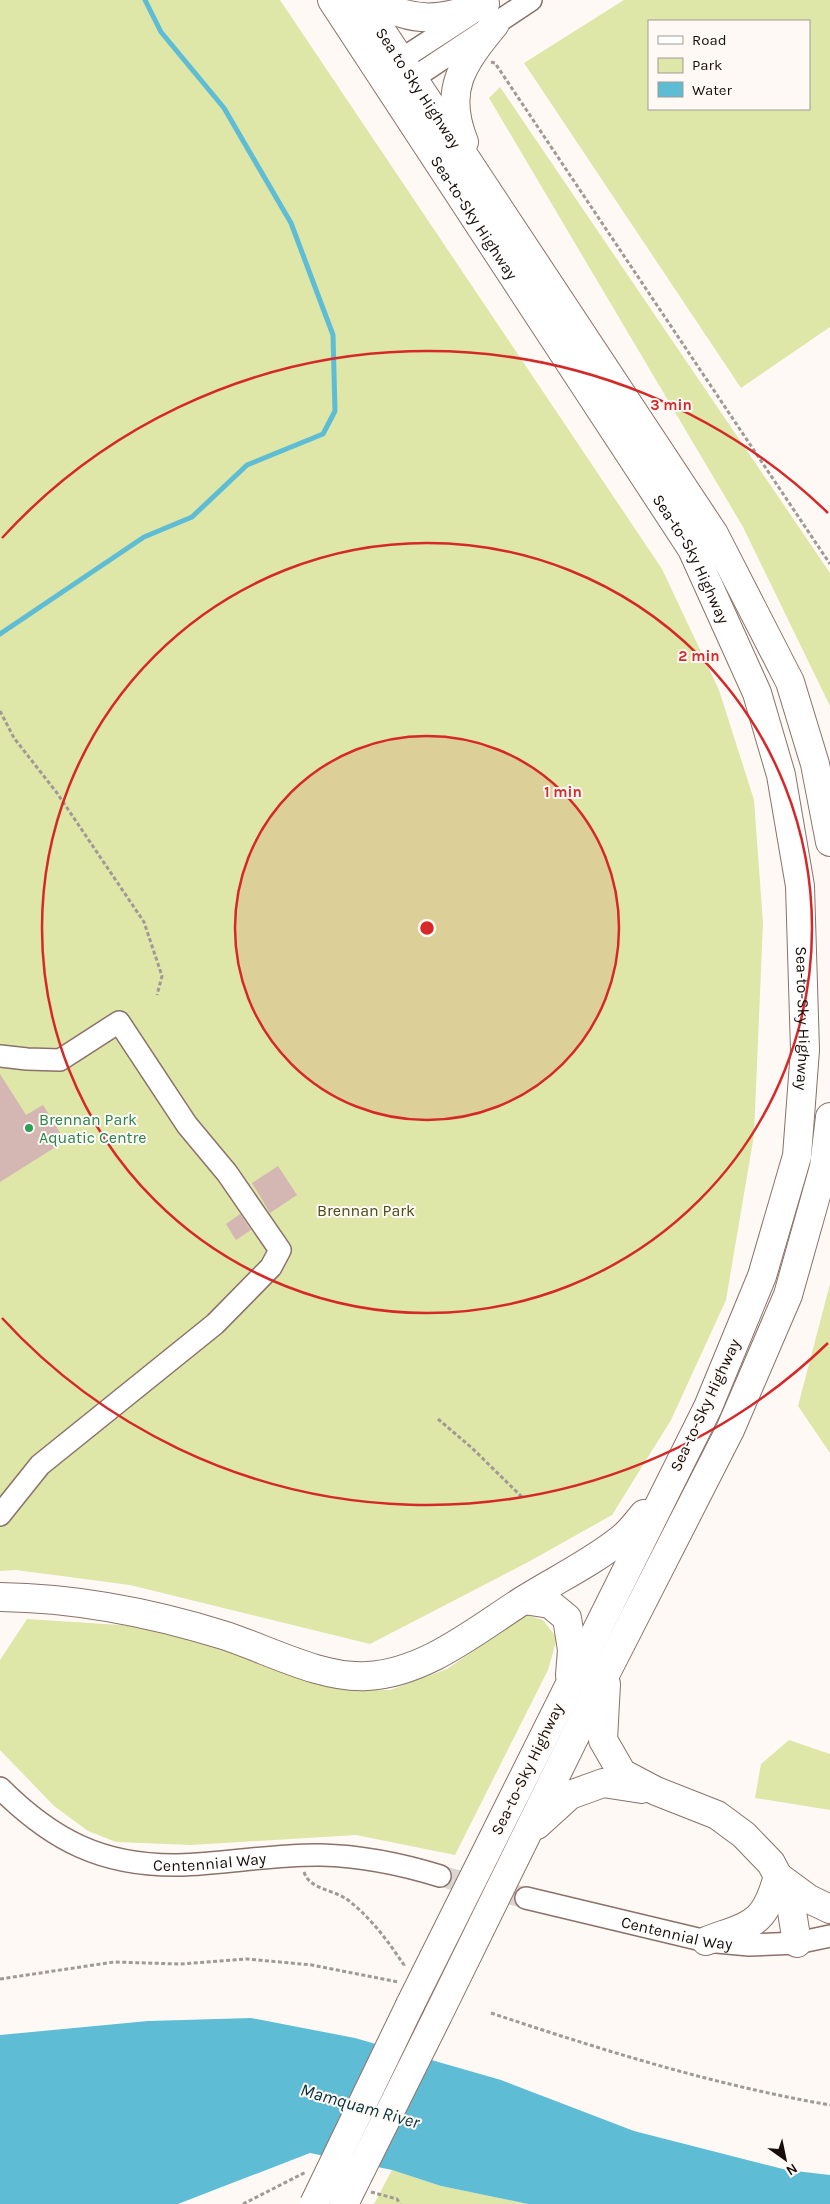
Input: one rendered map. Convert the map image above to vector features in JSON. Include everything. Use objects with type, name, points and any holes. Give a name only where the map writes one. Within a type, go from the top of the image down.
[{"type":"highway","name":"Sea-to-Sky Highway","points":[[314,2204],[406,1994],[570,1683],[662,1495],[708,1407],[762,1276],[796,1156],[805,1050],[800,886],[781,775],[757,693],[692,549],[397,75],[332,0]]},
{"type":"highway","name":"Sea to Sky Highway","points":[[361,0],[397,75],[477,176]]},
{"type":"highway","points":[[372,0],[399,12],[426,19],[491,9]]},
{"type":"highway","points":[[477,176],[455,116],[455,86],[491,9]]},
{"type":"highway","name":"Sea-to-Sky Highway","points":[[477,176],[714,534],[790,682],[815,764],[830,842]]},
{"type":"highway","name":"Sea-to-Sky Highway","points":[[344,2204],[606,1673],[730,1430],[788,1295],[824,1168],[830,1118]]},
{"type":"highway","points":[[0,1597],[20,1597],[126,1610],[222,1635],[342,1675],[368,1676],[401,1670],[426,1660],[578,1569],[622,1538],[662,1495]]},
{"type":"highway","points":[[524,1600],[550,1604],[567,1618],[572,1650],[570,1683]]},
{"type":"highway","points":[[606,1673],[603,1740],[622,1773],[656,1791],[717,1815],[744,1835],[771,1863],[790,1899],[797,1943]]},
{"type":"highway","points":[[526,1834],[570,1795],[603,1783],[656,1791]]},
{"type":"highway","points":[[778,1876],[809,1899],[830,1909]]},
{"type":"highway","points":[[706,1941],[747,1926],[763,1915],[771,1901],[778,1876]]},
{"type":"street","points":[[397,75],[491,9],[531,0]]},
{"type":"street","points":[[0,1056],[60,1060],[119,1022],[187,1125],[228,1173],[280,1250],[271,1267],[215,1324],[40,1465],[0,1515]]},
{"type":"street","name":"Centennial Way","points":[[0,1788],[39,1824],[60,1837],[81,1848],[124,1860],[178,1865],[289,1856],[344,1856],[398,1863],[440,1876]]},
{"type":"street","name":"Centennial Way","points":[[526,1898],[706,1941],[749,1945],[797,1943],[830,1936]]},
{"type":"path","points":[[482,61],[495,63],[830,564]]},
{"type":"path","points":[[0,711],[14,738],[57,793],[144,922],[162,976],[157,995]]},
{"type":"path","points":[[438,1419],[472,1448],[523,1498]]},
{"type":"path","points":[[303,1866],[306,1878],[315,1886],[328,1889],[347,1900],[382,1933],[404,1965],[403,1974]]},
{"type":"path","points":[[0,1979],[114,1962],[180,1964],[247,1959],[312,1965],[406,1994]]},
{"type":"path","points":[[491,2013],[684,2074],[781,2097],[830,2105]]},
{"type":"green space","name":"Brennan Park","points":[[0,0],[280,0],[662,569],[719,690],[754,800],[763,923],[754,1135],[726,1300],[671,1420],[612,1515],[530,1561],[370,1644],[130,1585],[16,1570],[0,1571]]},
{"type":"green space","points":[[624,0],[830,0],[830,327],[741,388],[524,63]]},
{"type":"green space","points":[[500,87],[830,573],[830,706],[743,527],[489,98]]},
{"type":"green space","points":[[830,1284],[830,1453],[798,1406]]},
{"type":"green space","points":[[526,1615],[543,1620],[557,1638],[548,1670],[455,1855],[356,1835],[191,1845],[116,1842],[88,1831],[54,1806],[0,1750],[0,1660],[27,1619],[136,1626],[211,1640],[356,1690],[390,1690],[447,1669]]},
{"type":"green space","points":[[789,1740],[830,1754],[830,1810],[755,1798],[761,1764]]},
{"type":"green space","points":[[392,2170],[441,2186],[528,2204],[374,2204]]},
{"type":"water","name":"Mamquam River","points":[[251,2018],[355,2038],[501,2080],[634,2131],[787,2170],[830,2175],[830,2204],[528,2204],[441,2186],[392,2170],[310,2153],[178,2204],[0,2204],[0,2035],[148,2021]]},
{"type":"building","name":"Brennan Park Aquatic Centre","points":[[0,1074],[26,1115],[43,1105],[65,1141],[0,1182]]},
{"type":"building","points":[[278,1166],[297,1195],[270,1213],[252,1183]]},
{"type":"building","points":[[240,1214],[251,1230],[236,1240],[226,1224]]},
{"type":"waterway","points":[[0,634],[144,537],[192,517],[247,465],[323,434],[335,411],[333,335],[291,223],[224,108],[161,32],[145,0]]},
{"type":"tunnel","points":[[440,1876],[526,1898]]},
{"type":"place","name":"Brennan Park Aquatic Centre","points":[[29,1128]]}]
